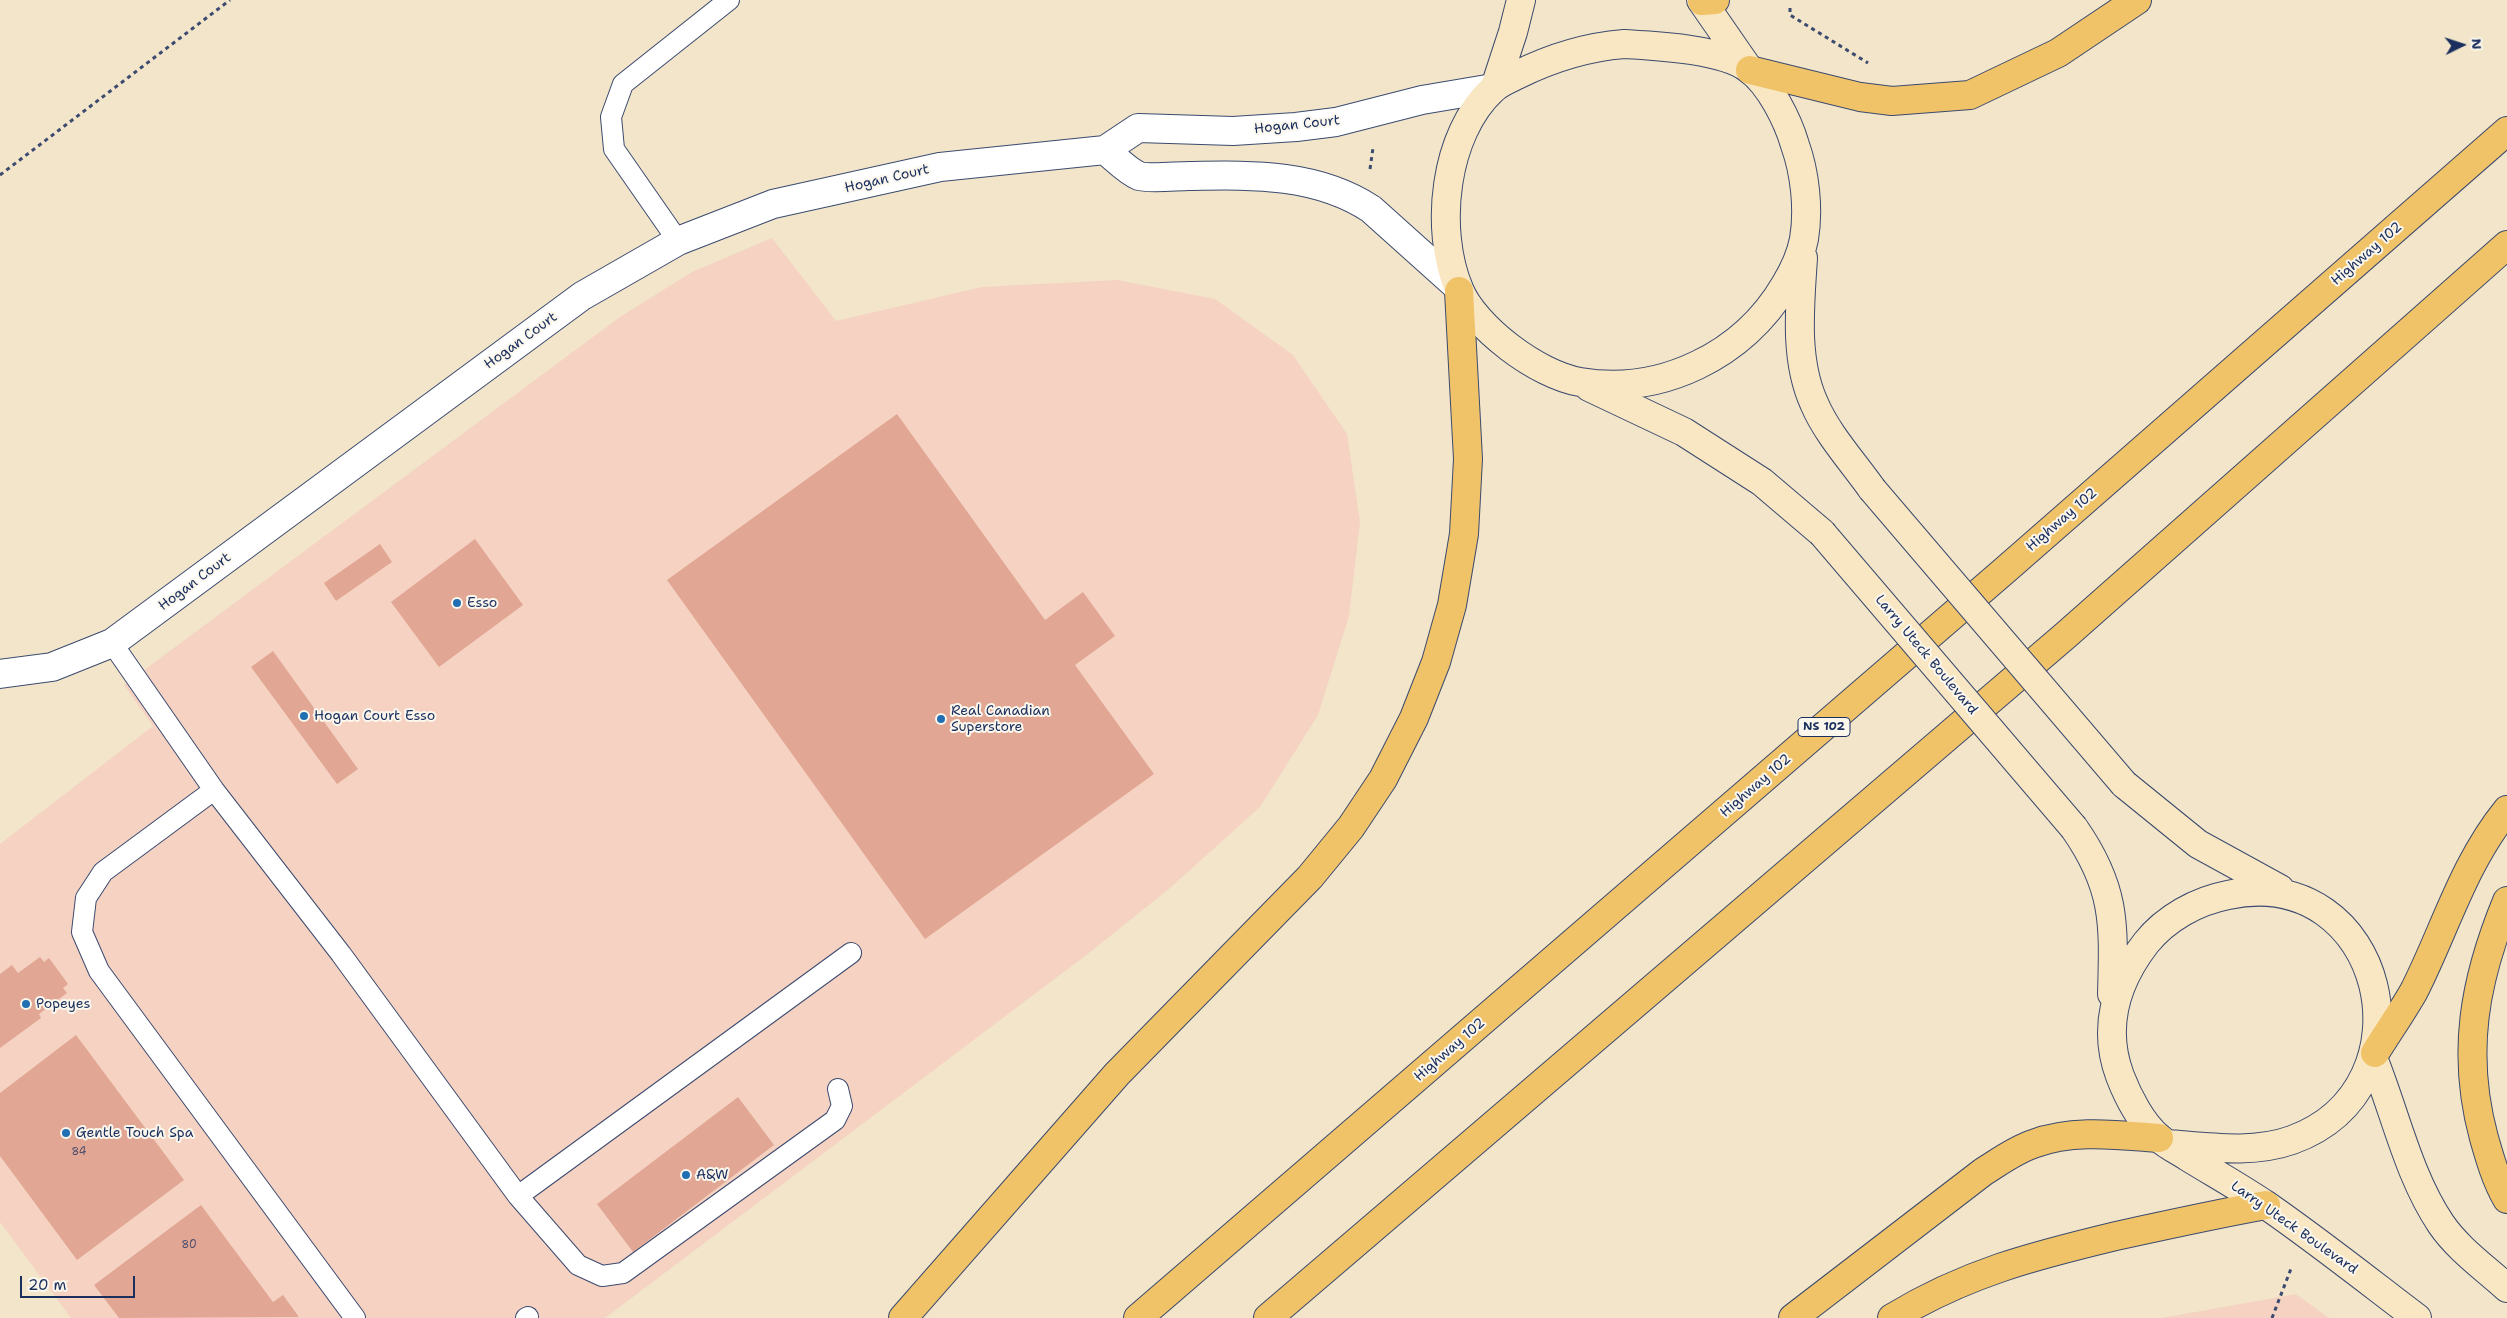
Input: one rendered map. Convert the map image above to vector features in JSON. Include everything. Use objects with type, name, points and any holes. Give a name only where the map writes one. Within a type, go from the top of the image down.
[{"type":"highway","points":[[1749,69],[1860,97],[1892,100],[1970,95],[2058,53],[2138,0]]},
{"type":"highway","name":"Highway 102","points":[[1138,1318],[1997,577],[2507,131]]},
{"type":"highway","points":[[1268,1318],[2066,635],[2507,245]]},
{"type":"highway","points":[[903,1318],[1117,1074],[1310,877],[1351,827],[1383,779],[1414,718],[1436,662],[1452,605],[1464,534],[1468,460],[1459,289]]},
{"type":"highway","points":[[2374,1055],[2414,991],[2462,881],[2494,826],[2507,810]]},
{"type":"highway","points":[[2507,901],[2492,936],[2481,973],[2472,1030],[2471,1070],[2479,1121],[2492,1168],[2507,1199]]},
{"type":"highway","points":[[1793,1318],[1983,1172],[2013,1153],[2041,1142],[2084,1134],[2163,1141]]},
{"type":"highway","points":[[1892,1318],[1955,1284],[1998,1266],[2145,1230],[2266,1205]]},
{"type":"main road","points":[[1520,0],[1513,32],[1494,88],[1476,110],[1465,131],[1449,177],[1445,199],[1445,226],[1451,263],[1459,289],[1476,314],[1497,338],[1524,357],[1554,373],[1578,382],[1611,384],[1644,382],[1698,365],[1726,350],[1751,328],[1774,302],[1792,272],[1804,239]]},
{"type":"main road","points":[[1706,0],[1749,69],[1773,97],[1792,133],[1801,163],[1805,198],[1800,309],[1801,345],[1806,375],[1814,403],[1821,416],[1872,489],[2124,784],[2198,844],[2325,912],[2343,927],[2364,956],[2374,985],[2378,1021],[2374,1055],[2355,1092],[2335,1115],[2315,1130],[2290,1140],[2261,1147],[2224,1149],[2163,1141]]},
{"type":"main road","points":[[1494,88],[1562,56],[1595,46],[1624,44],[1691,51],[1723,58],[1749,69]]},
{"type":"main road","name":"Larry Uteck Boulevard","points":[[1578,382],[1684,432],[1762,482],[1822,532],[2074,828],[2100,870],[2112,913],[2113,951],[2110,1039],[2116,1066],[2124,1088],[2142,1118],[2163,1141],[2266,1205],[2417,1318]]},
{"type":"main road","points":[[2110,1039],[2114,1006],[2122,979],[2152,936],[2169,921],[2193,907],[2216,897],[2239,892],[2262,891],[2299,899]]},
{"type":"main road","points":[[2374,1055],[2422,1190],[2441,1224],[2456,1243],[2507,1288]]},
{"type":"street","name":"Hogan Court","points":[[0,674],[52,667],[112,643],[582,296],[678,240],[773,204],[940,167],[1105,150],[1138,128],[1233,131],[1296,128],[1336,122],[1422,100],[1494,88]]},
{"type":"street","points":[[1105,150],[1140,176],[1254,175],[1295,180],[1328,188],[1356,200],[1371,209],[1459,289]]},
{"type":"lane","points":[[678,240],[614,150],[612,118],[623,84],[729,0]]},
{"type":"lane","points":[[112,643],[214,790],[341,954],[518,1196],[578,1265],[602,1276],[623,1273],[835,1120],[842,1106],[838,1089]]},
{"type":"lane","points":[[214,790],[103,872],[86,898],[82,932],[99,971],[355,1318]]},
{"type":"lane","points":[[518,1196],[851,953]]},
{"type":"path","points":[[0,175],[230,0]]},
{"type":"path","points":[[1790,8],[1790,15],[1868,62],[1866,71]]},
{"type":"path","points":[[1370,173],[1373,147]]},
{"type":"path","points":[[2272,1318],[2292,1265]]},
{"type":"shaded area","points":[[772,238],[836,321],[982,287],[1117,280],[1215,299],[1293,355],[1347,434],[1360,522],[1349,616],[1318,715],[1260,807],[1170,888],[1089,953],[605,1318],[71,1318],[0,1222],[0,844],[153,726],[124,685],[620,317],[692,272]]},
{"type":"shaded area","points":[[2296,1294],[2329,1318],[2162,1318]]},
{"type":"building","name":"Real Canadian Superstore","points":[[897,414],[1045,620],[1083,592],[1115,636],[1075,665],[1154,774],[925,939],[667,580]]},
{"type":"building","name":"Esso","points":[[475,539],[523,605],[439,667],[391,602]]},
{"type":"building","points":[[380,544],[392,562],[336,601],[324,583]]},
{"type":"building","points":[[273,651],[358,769],[337,784],[251,667]]},
{"type":"building","name":"Popeyes","points":[[40,957],[44,962],[49,958],[68,984],[63,988],[67,993],[39,1014],[41,1018],[0,1048],[0,974],[12,965],[18,973]]},
{"type":"building","points":[[76,1035],[184,1180],[77,1260],[0,1156],[0,1093]]},
{"type":"building","name":"A&W","points":[[738,1097],[774,1145],[633,1252],[597,1204]]},
{"type":"building","points":[[201,1205],[273,1302],[283,1295],[299,1317],[119,1318],[94,1285]]},
{"type":"place","name":"Esso","points":[[457,603]]},
{"type":"place","name":"Hogan Court Esso","points":[[304,716]]},
{"type":"place","name":"Real Canadian Superstore","points":[[941,719]]},
{"type":"place","name":"Popeyes","points":[[26,1004]]},
{"type":"place","name":"Gentle Touch Spa","points":[[66,1133]]},
{"type":"place","name":"A&W","points":[[686,1175]]}]
